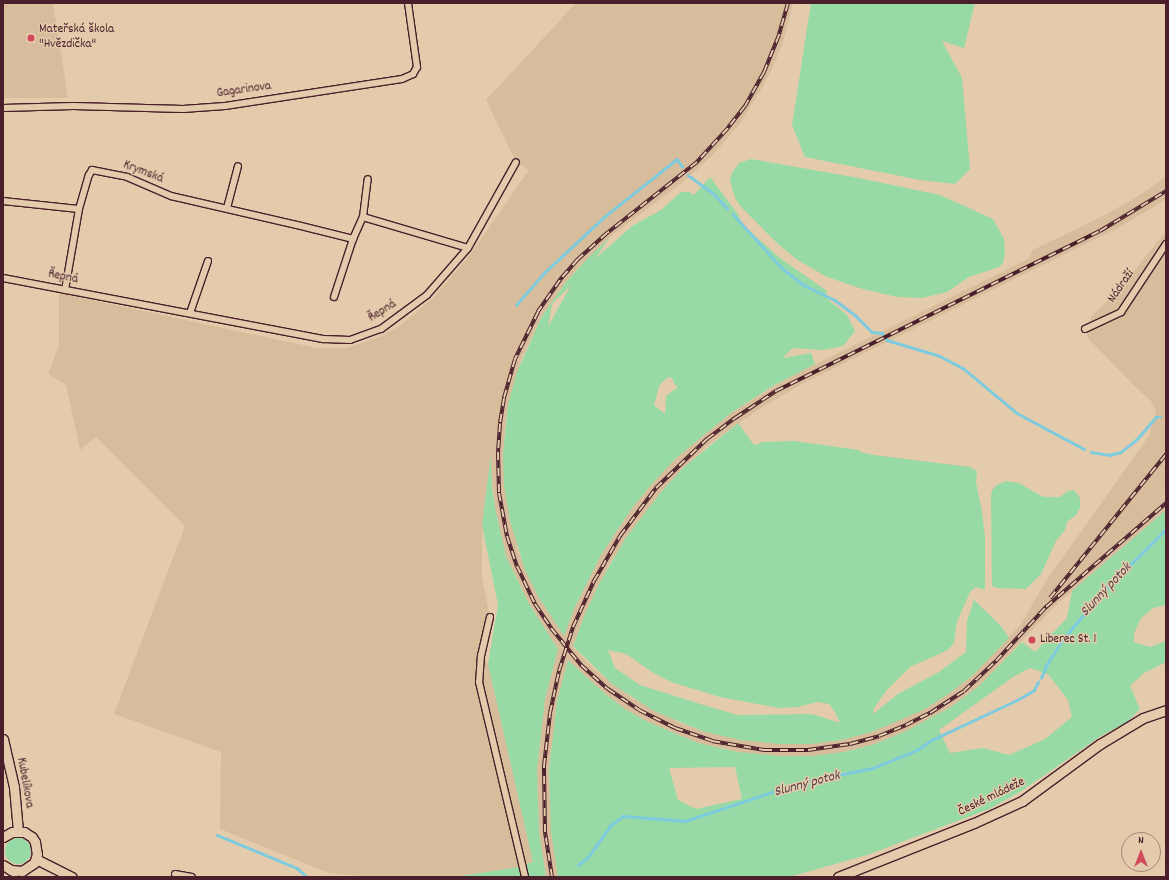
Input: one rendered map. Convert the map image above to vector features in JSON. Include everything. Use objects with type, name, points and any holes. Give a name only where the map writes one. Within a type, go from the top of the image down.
[{"type":"street","name":"Gagarinova","points":[[3,108],[73,106],[183,109],[225,106],[402,79],[413,74],[417,67],[408,3]]},
{"type":"street","name":"Řepná","points":[[3,278],[324,339],[350,340],[381,329],[427,295],[468,248],[516,162]]},
{"type":"street","points":[[226,208],[238,166]]},
{"type":"street","name":"Krymská","points":[[65,290],[79,209],[89,175],[92,170],[127,177],[171,196],[353,239]]},
{"type":"street","points":[[334,297],[353,239],[363,217],[368,179]]},
{"type":"street","points":[[3,201],[79,209]]},
{"type":"street","points":[[363,217],[468,248]]},
{"type":"street","name":"Nádraží","points":[[1085,329],[1120,312],[1166,244]]},
{"type":"street","points":[[190,313],[208,261]]},
{"type":"street","points":[[490,617],[482,655],[479,682],[525,877]]},
{"type":"street","name":"České mládeže","points":[[838,877],[974,823],[1022,801],[1100,744],[1143,718],[1166,710]]},
{"type":"street","name":"Kubelíkova","points":[[3,739],[14,788],[18,831]]},
{"type":"street","points":[[3,837],[12,832],[18,831],[28,834],[35,842],[37,848],[36,859],[29,867],[15,874],[3,865]]},
{"type":"street","points":[[36,859],[72,877]]},
{"type":"street","points":[[175,874],[192,877]]},
{"type":"shaded area","name":"Mateřská škola \"Hvězdička\"","points":[[3,3],[53,3],[68,98],[3,98]]},
{"type":"shaded area","points":[[576,3],[793,3],[784,39],[775,62],[763,86],[741,122],[712,156],[684,181],[610,237],[578,268],[542,316],[522,357],[506,418],[503,455],[518,552],[538,596],[564,635],[574,609],[601,555],[632,508],[676,458],[731,413],[794,375],[1028,259],[1033,250],[1109,213],[1146,191],[1166,176],[1166,199],[1118,228],[800,385],[756,411],[711,443],[684,467],[661,492],[611,561],[599,584],[585,614],[573,647],[594,669],[632,698],[678,722],[702,731],[740,740],[781,744],[811,744],[841,740],[944,697],[971,677],[1021,624],[1046,581],[1149,436],[1156,411],[1151,401],[1135,387],[1087,337],[1091,317],[1122,286],[1166,231],[1166,493],[1160,500],[1166,496],[1166,510],[1056,605],[979,686],[929,721],[875,744],[844,752],[811,756],[780,756],[738,752],[698,743],[648,722],[625,709],[604,693],[568,661],[557,701],[549,770],[551,831],[558,877],[546,877],[539,832],[537,769],[545,699],[558,649],[528,602],[506,556],[495,508],[490,459],[482,525],[482,577],[490,617],[481,655],[488,664],[533,862],[514,868],[453,877],[371,877],[329,873],[220,829],[221,752],[114,714],[185,526],[96,437],[80,450],[66,385],[48,374],[59,345],[59,293],[317,348],[346,348],[380,337],[401,325],[434,297],[469,256],[529,170],[516,162],[486,100]]},
{"type":"green space","points":[[811,3],[975,3],[964,48],[942,41],[962,78],[970,169],[955,184],[920,180],[805,157],[792,125]]},
{"type":"green space","points":[[751,159],[859,178],[940,195],[993,219],[1004,239],[1005,251],[1003,263],[999,267],[969,277],[947,292],[922,298],[898,297],[880,293],[859,288],[825,276],[796,259],[777,243],[741,207],[735,198],[730,180],[732,173],[739,163]]},
{"type":"green space","points":[[710,177],[738,214],[741,223],[780,258],[827,291],[825,297],[847,315],[855,331],[843,346],[823,350],[792,348],[783,358],[811,353],[815,364],[773,386],[731,413],[676,458],[632,508],[601,555],[574,609],[564,636],[538,596],[525,570],[510,521],[504,485],[503,455],[508,405],[517,372],[542,316],[566,282],[589,257],[610,237],[595,259],[632,226],[661,210],[681,192],[689,192],[694,195]],"holes":[[[571,285],[555,314],[548,327],[552,304]],[[668,377],[672,378],[675,385],[678,387],[666,396],[665,414],[654,405],[660,384]]]},
{"type":"green space","points":[[738,423],[754,445],[763,442],[794,441],[859,450],[860,452],[874,455],[970,467],[977,471],[976,482],[982,511],[985,537],[985,590],[976,587],[970,592],[957,622],[954,643],[948,650],[910,667],[886,691],[874,708],[873,714],[898,694],[939,672],[966,652],[967,621],[974,600],[1001,626],[1009,638],[971,677],[923,710],[872,732],[841,740],[811,744],[781,744],[740,740],[702,731],[654,711],[612,684],[573,646],[585,614],[599,584],[625,539],[661,492],[684,467]],"holes":[[[608,650],[626,654],[652,672],[671,682],[720,697],[779,708],[798,707],[817,702],[829,704],[840,723],[812,714],[737,715],[640,685],[615,668]]]},
{"type":"green space","points":[[491,454],[492,487],[495,508],[506,556],[528,602],[558,649],[545,699],[537,769],[539,832],[546,877],[453,877],[514,868],[533,862],[488,664],[498,605],[482,525]]},
{"type":"green space","points":[[1006,481],[1019,483],[1041,496],[1060,497],[1068,491],[1074,490],[1080,498],[1080,508],[1076,515],[1067,522],[1065,530],[1056,541],[1041,574],[1026,589],[998,588],[992,586],[991,496],[992,490],[997,485]]},
{"type":"green space","points":[[1166,510],[1166,605],[1153,608],[1141,618],[1134,634],[1134,642],[1150,647],[1166,641],[1166,662],[1144,673],[1130,686],[1140,709],[1127,722],[1101,736],[1020,792],[989,809],[867,855],[789,877],[558,877],[551,831],[549,770],[557,701],[568,660],[604,693],[625,709],[648,722],[698,743],[738,752],[780,756],[811,756],[844,752],[875,744],[904,732],[951,707],[979,686],[1022,642],[1035,652],[1067,618],[1072,591]],"holes":[[[1030,668],[1048,674],[1068,700],[1072,717],[1045,739],[1009,755],[983,748],[950,753],[939,730],[1013,677]],[[735,767],[742,799],[696,809],[678,800],[669,768]]]},
{"type":"green space","points":[[18,838],[27,842],[31,851],[27,860],[18,864],[9,860],[5,851],[9,842]]},
{"type":"waterway","points":[[516,305],[544,273],[604,217],[677,159],[682,166]]},
{"type":"waterway","points":[[688,175],[713,193],[727,208]]},
{"type":"waterway","points":[[733,214],[782,268],[804,285],[835,300],[855,315],[872,332],[882,333],[887,340],[940,356],[963,368],[1017,413],[1084,449]]},
{"type":"waterway","points":[[1091,452],[1109,455],[1121,452],[1136,440],[1156,417],[1161,417]]},
{"type":"waterway","name":"Slunný potok","points":[[1041,678],[1046,666],[1063,639],[1102,593],[1166,529]]},
{"type":"waterway","name":"Slunný potok","points":[[578,865],[589,856],[611,825],[623,816],[685,821],[799,783],[873,768],[917,750],[932,740],[1017,700],[1034,690],[1038,682]]},
{"type":"waterway","points":[[217,835],[297,868],[307,877]]},
{"type":"railway","points":[[788,3],[779,35],[764,72],[745,106],[728,128],[697,162],[607,233],[578,259],[560,280],[538,312],[515,359],[504,398],[500,424],[498,452],[499,493],[507,536],[517,566],[535,604],[551,628],[581,665],[608,689],[639,710],[675,728],[712,741],[764,750],[808,750],[850,744],[879,736],[906,725],[930,713],[964,691],[996,661],[1046,607],[1166,503]]},
{"type":"railway","points":[[552,877],[545,832],[544,766],[550,713],[559,671],[573,627],[594,581],[620,536],[656,488],[707,439],[735,418],[776,391],[1100,231],[1166,191]]},
{"type":"railway","points":[[1050,598],[1166,454]]},
{"type":"place","name":"Mateřská škola \"Hvězdička\"","points":[[31,38]]},
{"type":"place","name":"Liberec St. 1","points":[[1032,640]]}]
